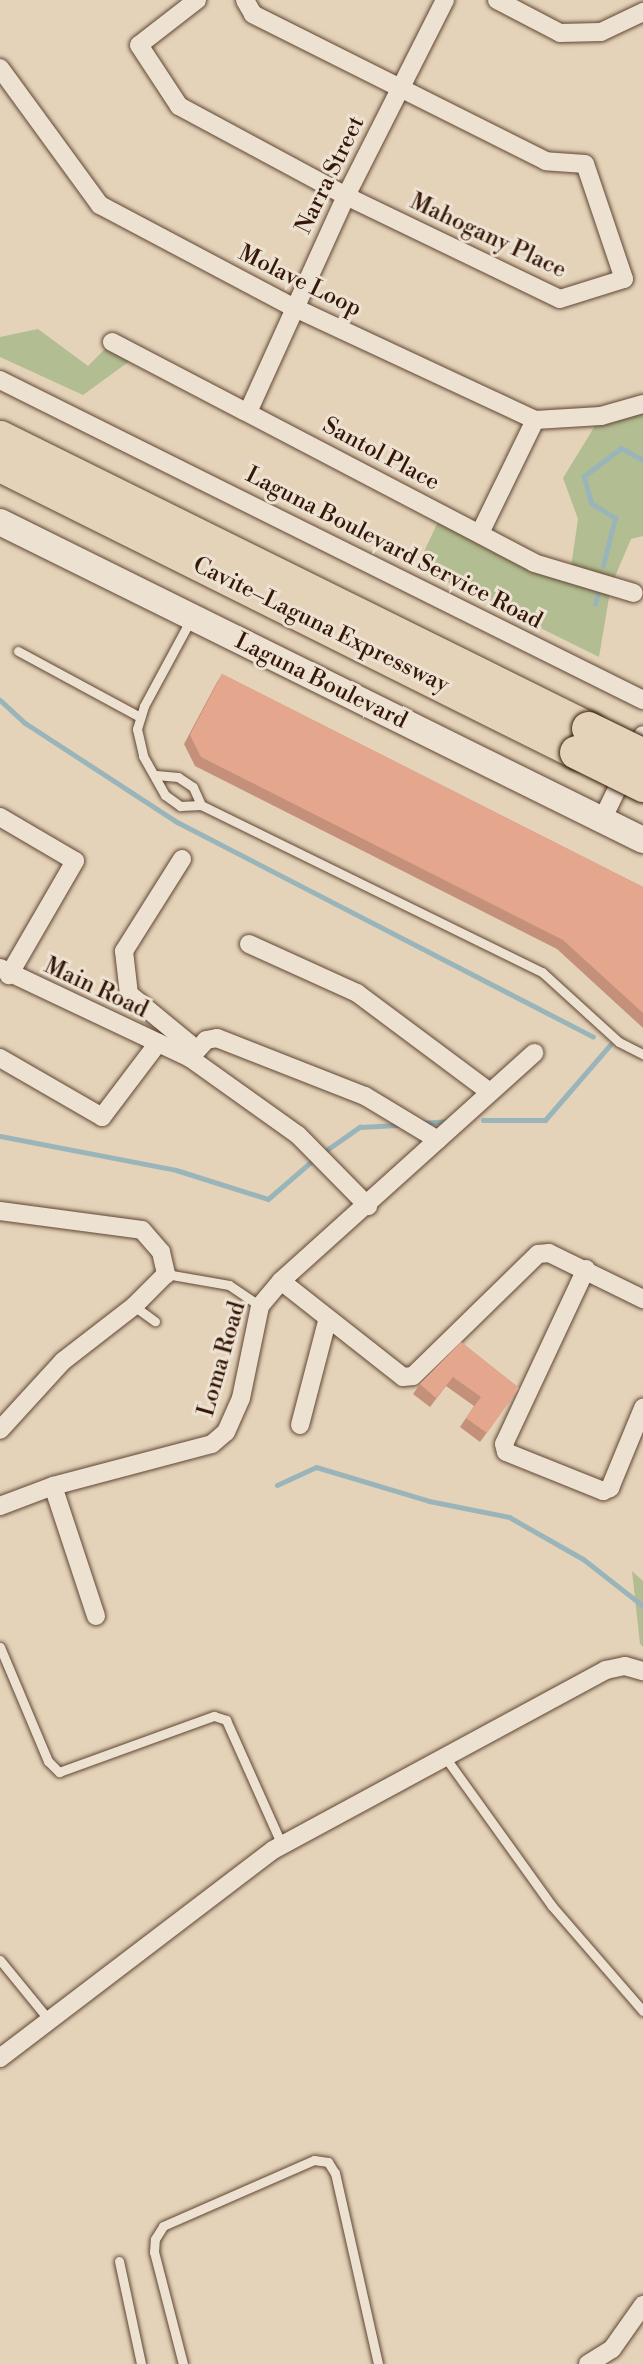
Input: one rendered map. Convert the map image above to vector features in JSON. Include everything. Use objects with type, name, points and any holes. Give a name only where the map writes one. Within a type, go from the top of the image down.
[{"type":"highway","name":"Cavite–Laguna Expressway","points":[[0,437],[582,740],[643,785]]},
{"type":"highway","name":"Cavite–Laguna Expressway","points":[[0,466],[582,740],[643,755]]},
{"type":"main road","name":"Laguna Boulevard","points":[[0,522],[643,840]]},
{"type":"street","points":[[197,0],[139,45],[179,106],[346,196]]},
{"type":"street","points":[[245,0],[253,13],[401,89]]},
{"type":"street","name":"Narra Street","points":[[248,412],[293,307],[346,196],[445,0]]},
{"type":"street","points":[[498,0],[561,33],[601,32],[643,12]]},
{"type":"street","name":"Molave Loop","points":[[0,68],[100,205],[293,307],[535,420],[601,416],[643,404]]},
{"type":"street","name":"Mahogany Place","points":[[346,196],[560,299],[624,279],[586,164],[546,160],[401,89]]},
{"type":"street","name":"Santol Place","points":[[112,342],[534,563],[634,593]]},
{"type":"street","name":"Laguna Boulevard Service Road","points":[[0,380],[643,699]]},
{"type":"street","points":[[480,533],[535,420]]},
{"type":"street","points":[[602,820],[643,735]]},
{"type":"street","points":[[3,826],[75,861],[4,972]]},
{"type":"street","points":[[182,859],[124,951],[129,994],[193,1054],[298,1135],[368,1206]]},
{"type":"street","points":[[249,944],[357,993],[487,1090]]},
{"type":"street","name":"Main Road","points":[[4,972],[165,1046],[193,1054]]},
{"type":"street","points":[[193,1054],[217,1038],[365,1096],[438,1140]]},
{"type":"street","points":[[0,1058],[102,1117],[165,1046]]},
{"type":"street","name":"Loma Road","points":[[0,1506],[53,1486],[212,1444],[226,1432],[241,1398],[260,1306],[281,1281],[368,1206],[487,1090],[534,1053]]},
{"type":"street","points":[[0,1211],[142,1230],[161,1252],[166,1274],[134,1306],[63,1361],[0,1430]]},
{"type":"street","points":[[281,1281],[394,1374],[413,1376],[538,1254],[549,1253],[586,1269],[643,1300]]},
{"type":"street","points":[[586,1269],[504,1444],[506,1452],[603,1491],[610,1488],[643,1408]]},
{"type":"street","points":[[300,1425],[327,1321]]},
{"type":"street","points":[[53,1486],[96,1616]]},
{"type":"street","points":[[0,2058],[244,1868],[282,1845],[606,1670],[625,1666],[643,1671]]},
{"type":"street","points":[[588,2364],[612,2349],[643,2305]]},
{"type":"lane","points":[[192,617],[140,717],[139,742],[165,795],[180,806],[201,805],[542,972],[619,1042],[643,1054]]},
{"type":"lane","points":[[18,651],[140,717]]},
{"type":"lane","points":[[156,775],[178,777],[193,787],[201,805]]},
{"type":"lane","points":[[166,1274],[229,1285],[260,1306]]},
{"type":"lane","points":[[134,1306],[155,1321]]},
{"type":"lane","points":[[0,1647],[48,1761],[60,1772],[214,1716],[226,1720],[282,1845]]},
{"type":"lane","points":[[445,1757],[552,1906],[643,2011]]},
{"type":"lane","points":[[0,1960],[49,2020]]},
{"type":"lane","points":[[183,2364],[155,2252],[155,2239],[163,2226],[314,2160],[328,2162],[335,2173],[378,2364]]},
{"type":"lane","points":[[119,2261],[141,2364]]},
{"type":"green space","points":[[38,329],[88,366],[112,342],[138,355],[83,395],[0,357],[0,337]]},
{"type":"green space","points":[[643,404],[643,536],[631,539],[611,586],[599,657],[417,567],[442,513],[570,574],[578,519],[563,478],[601,416]]},
{"type":"green space","points":[[632,1571],[643,1581],[643,1647],[640,1644]]},
{"type":"building","points":[[222,674],[643,887],[643,1013],[563,940],[201,757],[190,735]]},
{"type":"building","points":[[461,1342],[519,1388],[487,1433],[466,1418],[481,1397],[453,1377],[436,1398],[420,1384]]},
{"type":"waterway","points":[[603,565],[615,518],[591,503],[584,476],[621,448],[643,460]]},
{"type":"waterway","points":[[595,604],[598,592]]},
{"type":"waterway","points":[[0,700],[25,723],[177,822],[593,1037]]},
{"type":"waterway","points":[[483,1120],[545,1120],[610,1045]]},
{"type":"waterway","points":[[422,1123],[449,1121]]},
{"type":"waterway","points":[[328,1149],[360,1127],[397,1125]]},
{"type":"waterway","points":[[0,1136],[176,1170],[268,1199],[313,1160]]},
{"type":"waterway","points":[[277,1485],[316,1467],[429,1501],[509,1517],[583,1559],[643,1606]]}]
